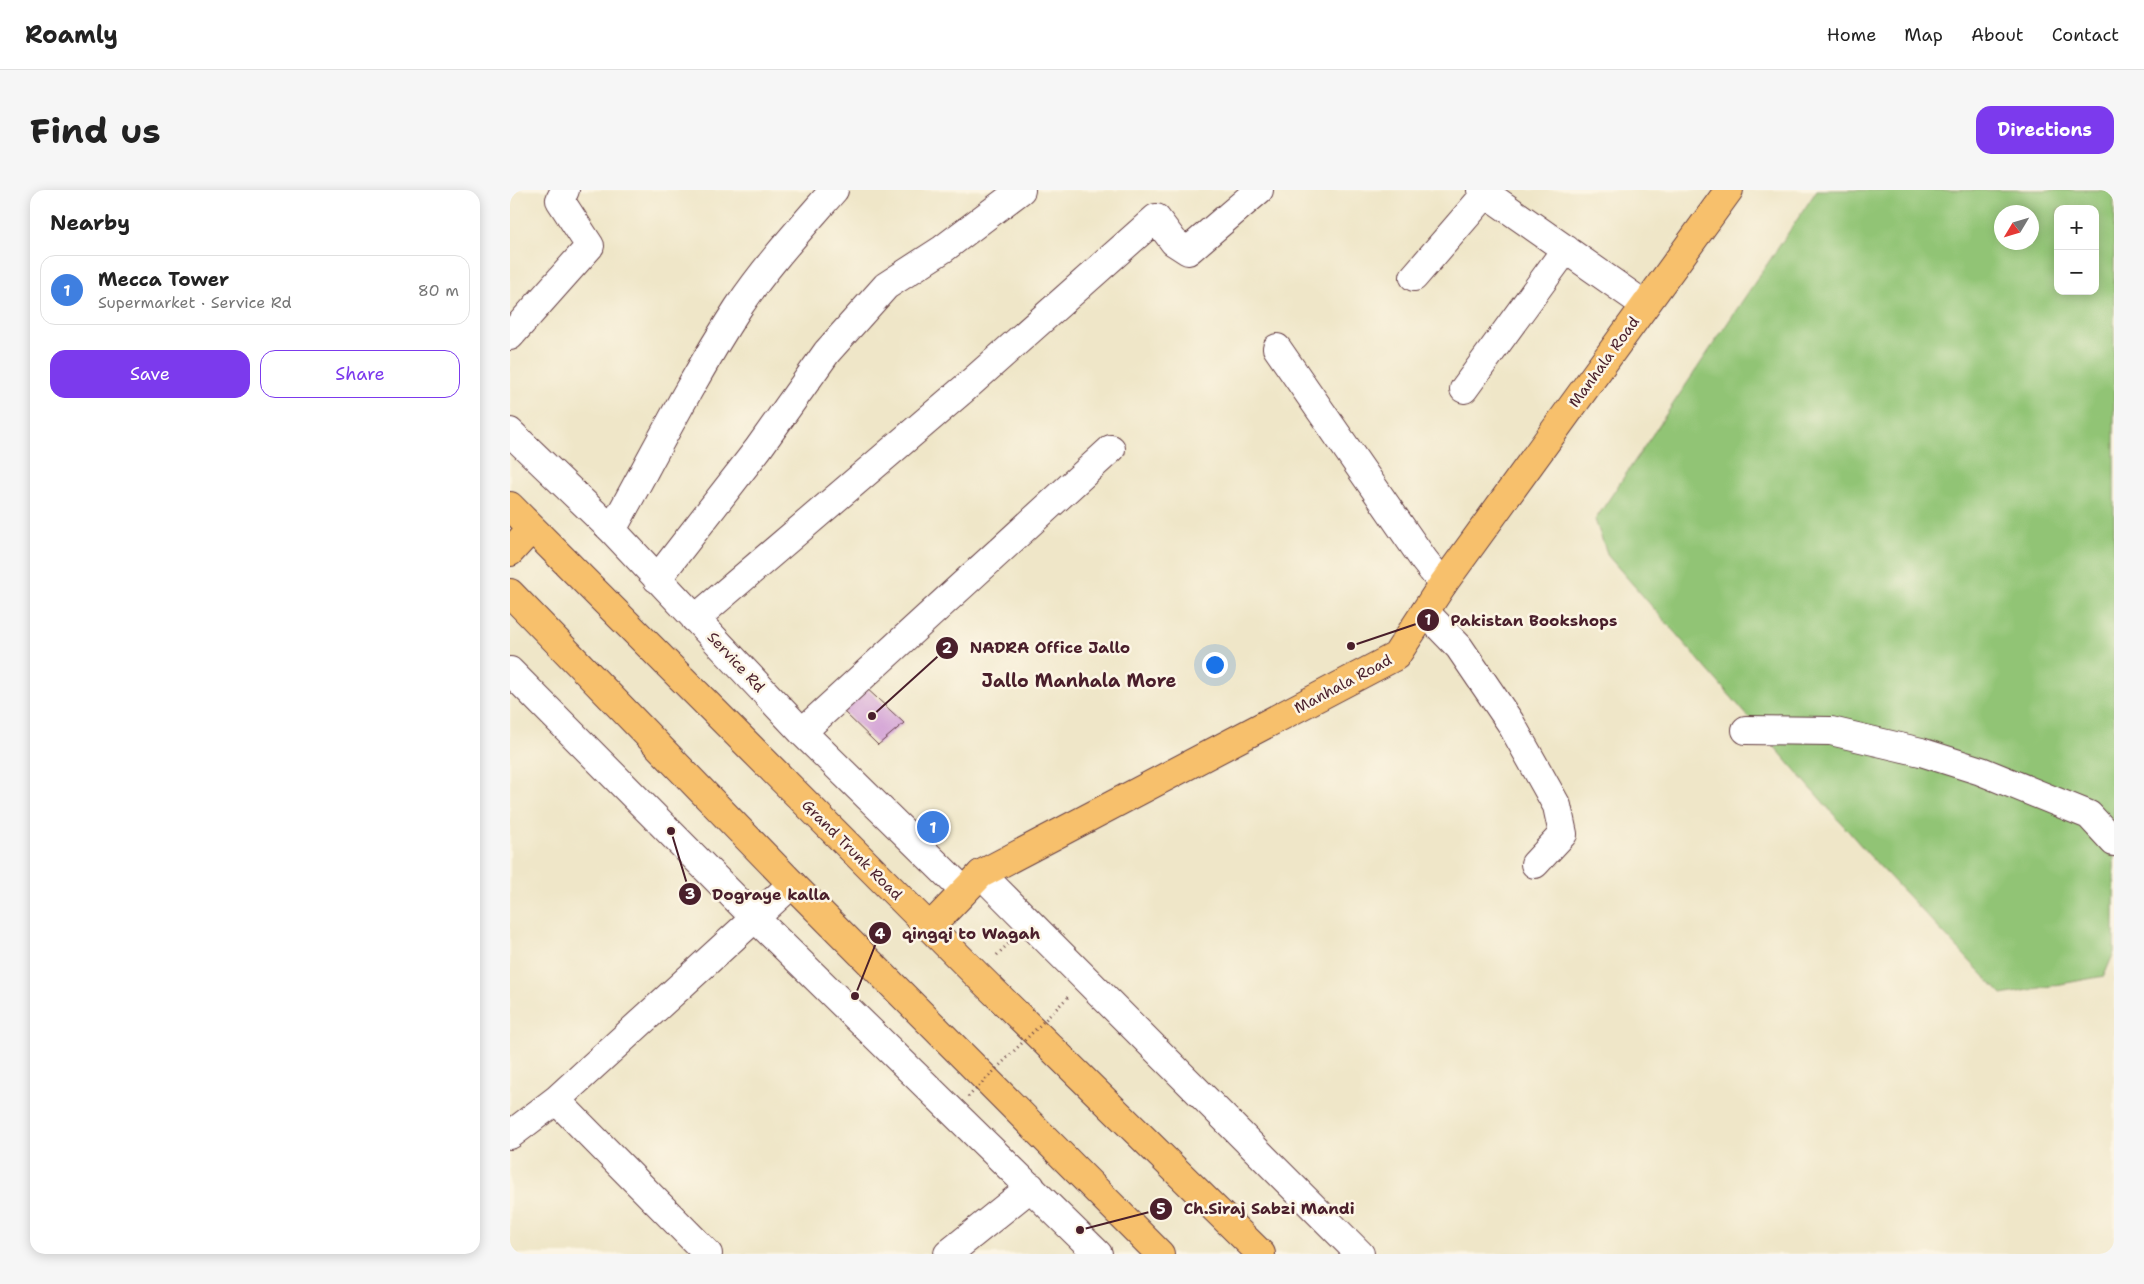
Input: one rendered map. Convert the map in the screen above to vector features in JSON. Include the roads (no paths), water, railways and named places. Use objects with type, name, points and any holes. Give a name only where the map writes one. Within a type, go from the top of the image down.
[{"type":"main road","name":"Manhala Road","points":[[930,927],[973,883],[1396,656],[1443,584],[1729,190]]},
{"type":"main road","name":"Grand Trunk Road","points":[[510,506],[976,974],[1261,1254]]},
{"type":"main road","points":[[510,552],[532,528]]},
{"type":"main road","points":[[510,593],[792,884],[1160,1254]]},
{"type":"street","points":[[510,336],[590,246],[560,200],[566,190]]},
{"type":"street","points":[[612,530],[698,374],[739,307],[787,244],[834,190]]},
{"type":"street","points":[[656,579],[758,449],[827,352],[886,286],[943,249],[1021,190]]},
{"type":"street","points":[[695,619],[965,388],[1156,218],[1174,242],[1188,251],[1259,190]]},
{"type":"street","points":[[1414,277],[1486,191],[1645,305]]},
{"type":"street","points":[[1464,389],[1566,249]]},
{"type":"street","points":[[1277,348],[1424,560],[1443,584]]},
{"type":"street","name":"Service Rd","points":[[510,432],[612,530],[656,579],[802,732],[973,883],[1360,1254]]},
{"type":"street","points":[[802,732],[1111,449]]},
{"type":"street","points":[[1425,612],[1459,647],[1510,722],[1557,806],[1563,834],[1534,864]]},
{"type":"street","points":[[510,671],[756,919],[1098,1254]]},
{"type":"street","points":[[1746,730],[1831,731],[1921,752],[1981,772],[2089,815],[2114,842]]},
{"type":"street","points":[[510,1135],[556,1100],[756,919],[792,884]]},
{"type":"street","points":[[556,1100],[708,1254]]},
{"type":"street","points":[[948,1254],[1031,1187]]},
{"type":"place","name":"Pakistan Bookshops","points":[[1351,646]]},
{"type":"place","name":"NADRA Office Jallo","points":[[872,716]]},
{"type":"place","name":"Mecca Tower","points":[[933,827]]},
{"type":"place","name":"Dograye kalla","points":[[671,831]]},
{"type":"place","name":"qingqi to Wagah","points":[[855,996]]},
{"type":"place","name":"Ch.Siraj Sabzi Mandi","points":[[1080,1230]]},
{"type":"district","name":"Jallo Manhala More","points":[[1079,681]]}]
